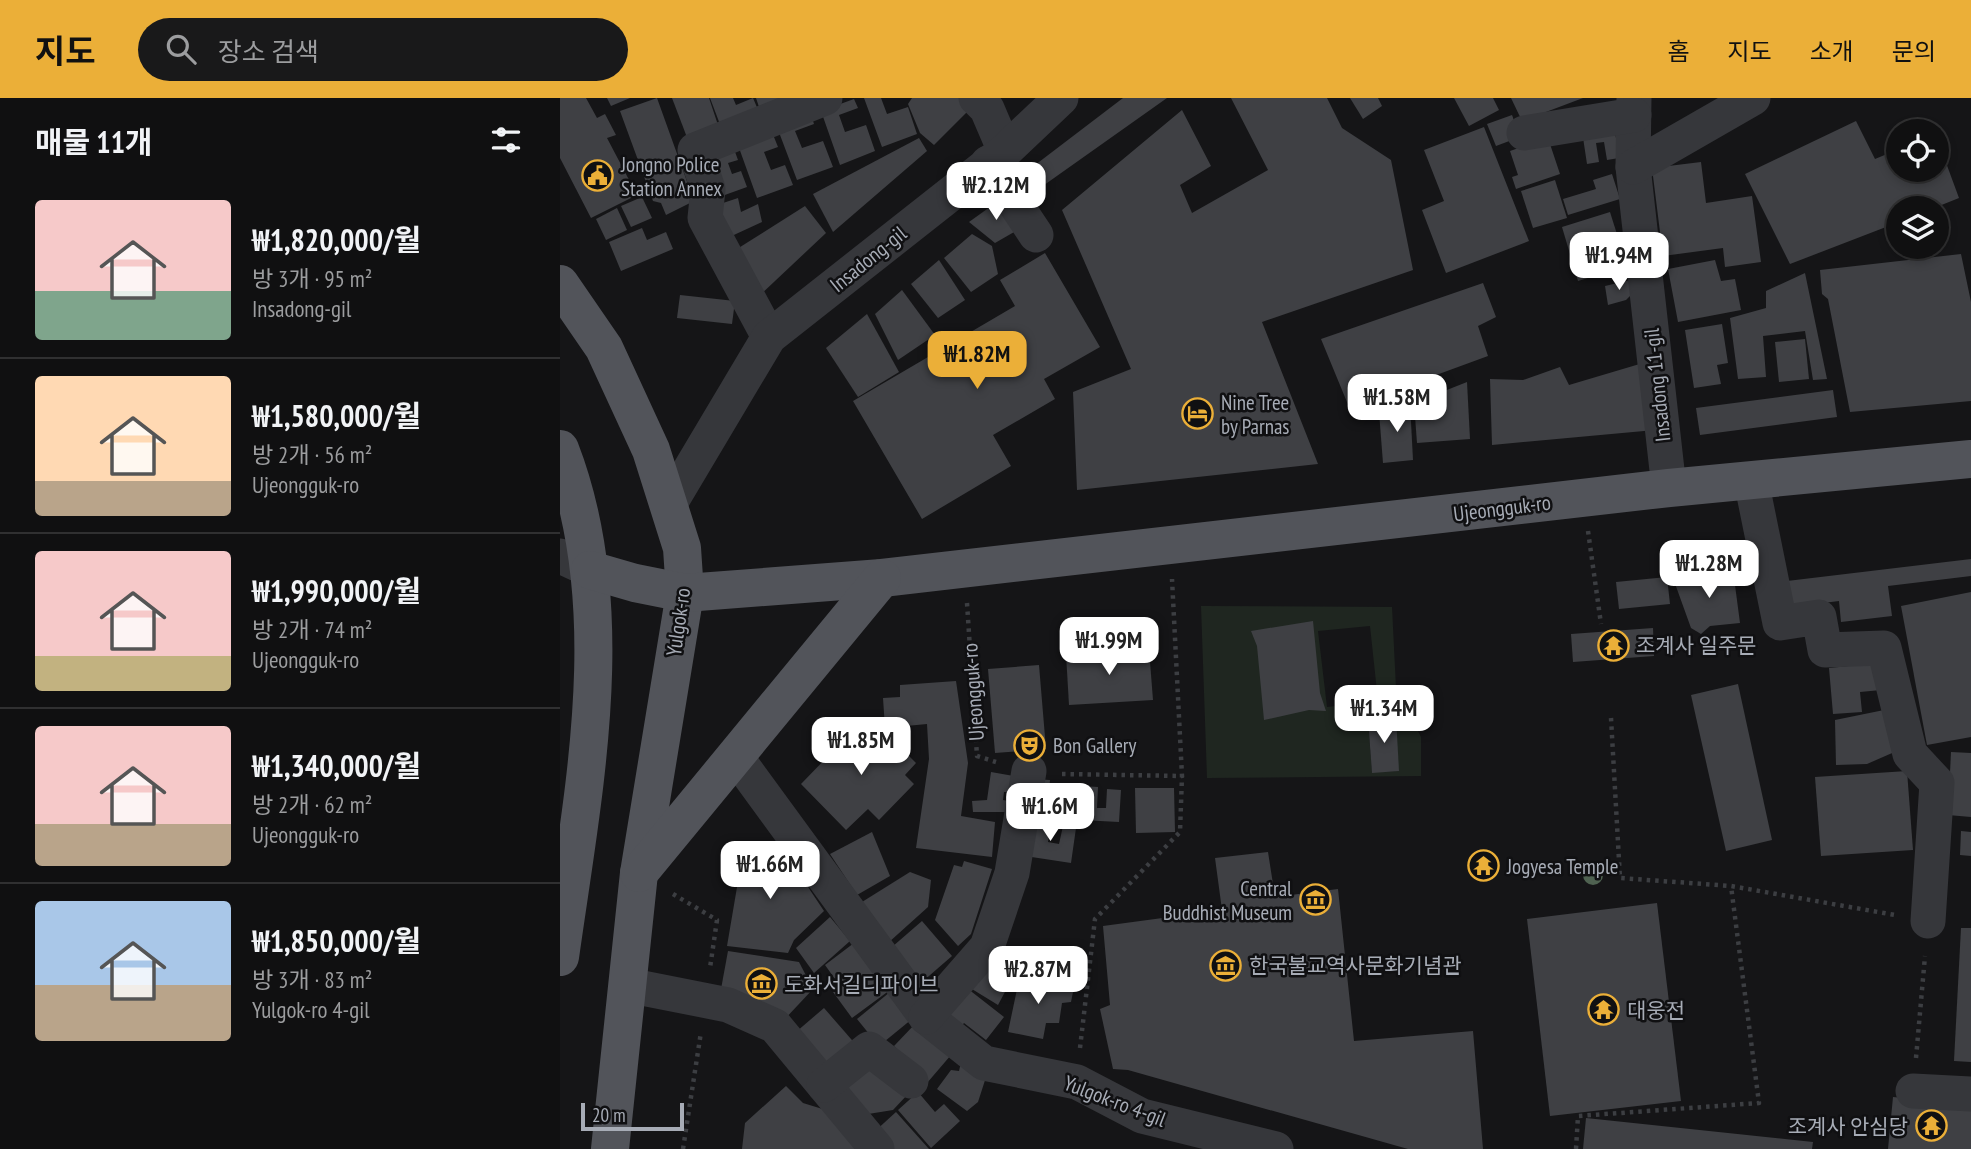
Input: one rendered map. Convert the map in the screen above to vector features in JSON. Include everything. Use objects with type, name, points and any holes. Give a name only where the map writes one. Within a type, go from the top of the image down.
[{"type":"main road","name":"Yulgok-ro","points":[[560,284],[604,348],[651,450],[682,548],[685,593],[639,873],[610,1149]]},
{"type":"main road","points":[[560,449],[582,515],[575,563],[592,729],[560,957]]},
{"type":"main road","name":"Ujeongguk-ro","points":[[575,563],[635,583],[685,593],[882,578],[1669,488],[1971,459]]},
{"type":"main road","points":[[639,873],[882,578]]},
{"type":"street","points":[[769,337],[705,218],[708,189],[695,150],[825,98]]},
{"type":"street","points":[[976,98],[987,109],[996,157],[1035,235]]},
{"type":"street","name":"Insadong-gil","points":[[669,505],[769,337],[996,157],[1061,98]]},
{"type":"street","points":[[1633,167],[1753,98]]},
{"type":"street","name":"Insadong 11-gil","points":[[1524,133],[1634,106],[1633,167],[1669,488]]},
{"type":"street","points":[[1751,480],[1780,623],[1819,617],[1825,650],[1884,648],[1910,754],[1937,783],[1928,921]]},
{"type":"street","name":"Yulgok-ro 4-gil","points":[[736,757],[926,1017],[984,1063],[1077,1083],[1142,1116],[1276,1149]]},
{"type":"street","points":[[926,1017],[987,947],[1012,873],[1028,771]]},
{"type":"street","points":[[627,985],[728,1005],[775,1027],[877,1149]]},
{"type":"street","points":[[824,1085],[869,1049],[911,1081]]},
{"type":"street","points":[[1913,1091],[1971,1094]]},
{"type":"path","points":[[1583,499],[1601,624]]},
{"type":"path","points":[[1077,1083],[1095,919],[1180,832],[1182,776],[1171,547]]},
{"type":"path","name":"Ujeongguk-ro","points":[[964,568],[977,756],[1028,771],[1108,777],[1182,776]]},
{"type":"path","points":[[1611,718],[1620,878],[1731,886],[1928,921],[1913,1091]]},
{"type":"path","points":[[1576,1149],[1578,1116],[1759,1103],[1731,886]]},
{"type":"shaded area","points":[[1201,606],[1392,607],[1396,688],[1421,737],[1421,776],[1207,778]],"holes":[[[1370,626],[1378,701],[1327,707],[1318,631]],[[1368,720],[1398,771],[1372,772]]]},
{"type":"building","name":"Jongno Police Station Annex","points":[[560,98],[586,98],[597,118],[605,114],[616,135],[607,138],[637,195],[591,218],[560,158]]},
{"type":"building","points":[[607,98],[630,98],[611,106]]},
{"type":"building","points":[[657,98],[694,201],[666,215],[661,203],[653,201],[620,111]]},
{"type":"building","points":[[672,98],[709,98],[719,128],[688,140]]},
{"type":"building","points":[[710,98],[733,98],[736,105],[753,98],[759,112],[721,127]]},
{"type":"building","points":[[756,98],[791,98],[760,110]]},
{"type":"building","points":[[864,98],[881,98],[887,114],[908,107],[917,134],[882,147]]},
{"type":"building","points":[[912,98],[964,98],[972,107],[934,145],[920,133],[908,104]]},
{"type":"building","points":[[1123,98],[1167,98],[1023,200],[1010,184]]},
{"type":"building","points":[[1231,98],[1327,98],[1342,128],[1391,160],[1413,270],[1262,322],[1318,464],[1077,490],[1073,392],[1131,369],[1062,210],[1182,110],[1211,166],[1180,185],[1192,213],[1268,170]]},
{"type":"building","points":[[1350,98],[1378,98],[1382,106],[1363,119]]},
{"type":"building","points":[[1454,98],[1493,98],[1499,110],[1469,126]]},
{"type":"building","points":[[1511,98],[1583,98],[1522,121]]},
{"type":"building","points":[[854,99],[858,108],[839,115],[845,132],[866,125],[875,151],[840,165],[821,111]]},
{"type":"building","points":[[811,115],[814,124],[795,131],[802,148],[823,141],[833,167],[797,180],[777,127]]},
{"type":"building","points":[[1512,115],[1520,137],[1496,146],[1487,124]]},
{"type":"building","points":[[1856,121],[1875,159],[1886,154],[1886,182],[1949,182],[1949,171],[1959,198],[1949,202],[1949,196],[1886,196],[1886,227],[1790,264],[1745,174]]},
{"type":"building","points":[[1614,125],[1619,158],[1607,160],[1604,142],[1596,143],[1599,162],[1587,164],[1582,131]]},
{"type":"building","points":[[1484,127],[1529,241],[1446,273],[1422,210],[1444,201],[1424,150]]},
{"type":"building","points":[[772,132],[778,147],[764,152],[771,170],[785,165],[793,185],[757,198],[738,145]]},
{"type":"building","points":[[919,138],[927,151],[833,232],[813,194]]},
{"type":"building","points":[[1548,138],[1560,174],[1516,189],[1512,177],[1518,175],[1510,151]]},
{"type":"building","points":[[734,149],[738,160],[728,163],[732,174],[741,171],[747,187],[722,196],[709,157]]},
{"type":"building","points":[[1701,162],[1706,203],[1752,196],[1761,262],[1725,267],[1723,248],[1663,256],[1652,168]]},
{"type":"building","points":[[1612,174],[1620,199],[1568,215],[1563,199],[1596,189],[1593,180]]},
{"type":"building","points":[[1555,180],[1567,218],[1533,228],[1521,191]]},
{"type":"building","points":[[642,197],[652,218],[631,227],[621,206]]},
{"type":"building","points":[[738,198],[741,212],[758,204],[762,222],[723,240],[720,204]]},
{"type":"building","points":[[1001,199],[1021,228],[995,243],[969,222]]},
{"type":"building","points":[[805,206],[826,233],[758,297],[729,254]]},
{"type":"building","points":[[617,208],[627,230],[606,240],[596,219]]},
{"type":"building","points":[[1610,212],[1627,266],[1578,281],[1562,227]]},
{"type":"building","points":[[642,228],[647,240],[666,232],[673,249],[621,271],[609,242]]},
{"type":"building","points":[[972,234],[992,246],[998,274],[971,292],[944,258]]},
{"type":"building","points":[[1045,253],[1100,347],[1044,379],[1055,399],[993,435],[1011,466],[922,519],[853,401],[1015,306],[1000,280]]},
{"type":"building","points":[[1961,254],[1971,302],[1971,401],[1850,412],[1828,299],[1822,294],[1820,270],[1917,259],[1949,259],[1949,255]]},
{"type":"building","points":[[939,260],[965,300],[938,318],[911,284]]},
{"type":"building","points":[[1715,260],[1721,281],[1735,279],[1741,310],[1678,322],[1668,269]]},
{"type":"building","points":[[1805,273],[1827,379],[1813,380],[1805,331],[1763,336],[1766,377],[1738,379],[1730,318],[1766,308],[1766,291]]},
{"type":"building","points":[[1630,280],[1634,292],[1626,300],[1608,305],[1605,286]]},
{"type":"building","points":[[1483,283],[1496,317],[1478,326],[1488,356],[1349,407],[1321,339]]},
{"type":"building","points":[[902,290],[935,335],[898,360],[875,314]]},
{"type":"building","points":[[680,295],[735,301],[732,324],[677,318]]},
{"type":"building","points":[[867,314],[899,372],[858,397],[826,348]]},
{"type":"building","points":[[1722,324],[1728,363],[1717,365],[1721,384],[1694,388],[1685,330]]},
{"type":"building","points":[[1805,339],[1809,379],[1779,382],[1775,342]]},
{"type":"building","points":[[1643,363],[1655,430],[1492,445],[1490,379],[1523,380],[1560,367],[1569,385]]},
{"type":"building","points":[[1467,382],[1470,439],[1417,443],[1414,403]]},
{"type":"building","points":[[1833,390],[1837,417],[1700,435],[1696,408]]},
{"type":"building","points":[[1410,403],[1413,460],[1383,463],[1379,412]]},
{"type":"building","points":[[1971,559],[1971,576],[1888,586],[1892,616],[1841,622],[1839,601],[1791,607],[1787,581]]},
{"type":"building","points":[[1733,570],[1740,623],[1710,626],[1701,634],[1691,628],[1673,578]]},
{"type":"building","points":[[1667,577],[1670,604],[1619,609],[1616,582]]},
{"type":"building","points":[[1971,592],[1971,737],[1927,745],[1901,606]]},
{"type":"building","points":[[1313,621],[1320,693],[1326,711],[1309,710],[1264,720],[1257,646],[1251,631]]},
{"type":"building","name":"조계사 일주문","points":[[1653,628],[1654,656],[1573,662],[1571,634]]},
{"type":"building","points":[[1149,649],[1153,700],[1069,705],[1066,654]]},
{"type":"building","points":[[1878,663],[1881,690],[1860,692],[1862,712],[1833,714],[1829,668]]},
{"type":"building","points":[[1039,665],[1046,749],[995,753],[988,669]]},
{"type":"building","points":[[956,681],[968,763],[961,816],[995,822],[992,857],[916,848],[929,759],[927,724],[885,728],[883,698],[900,697],[900,685]]},
{"type":"building","points":[[1738,684],[1772,840],[1726,851],[1691,695]]},
{"type":"building","points":[[1889,709],[1899,750],[1867,764],[1836,765],[1835,720]]},
{"type":"building","points":[[1396,717],[1399,771],[1372,773],[1368,719]]},
{"type":"building","points":[[863,720],[890,746],[894,741],[916,763],[905,775],[914,784],[879,820],[868,809],[846,830],[801,784]]},
{"type":"building","points":[[1951,752],[1971,753],[1971,817],[1948,815]]},
{"type":"building","points":[[1907,771],[1913,850],[1821,856],[1815,777]]},
{"type":"building","points":[[991,772],[1020,777],[1015,792],[1004,792],[1003,800],[1014,802],[1013,812],[973,812],[972,801],[987,800]]},
{"type":"building","points":[[1035,779],[1050,780],[1048,801],[1065,802],[1066,784],[1080,784],[1078,816],[1032,812]]},
{"type":"building","points":[[1083,786],[1098,787],[1097,808],[1106,808],[1107,789],[1121,790],[1119,822],[1081,820]]},
{"type":"building","points":[[1135,788],[1174,788],[1175,832],[1136,833]]},
{"type":"building","points":[[1031,819],[1051,822],[1048,842],[1059,844],[1063,826],[1076,828],[1071,863],[1025,856]]},
{"type":"building","points":[[1961,831],[1971,832],[1971,856],[1960,855]]},
{"type":"building","points":[[872,832],[890,876],[857,895],[830,854]]},
{"type":"building","points":[[778,842],[824,911],[794,940],[788,953],[727,946],[744,846]]},
{"type":"building","name":"한국불교역사문화기념관","points":[[1268,852],[1275,897],[1338,889],[1354,1041],[1473,1031],[1483,1149],[1408,1149],[1128,1070],[1113,1069],[1100,1009],[1110,1005],[1103,926],[1222,910],[1215,858]]},
{"type":"building","points":[[964,861],[992,869],[971,934],[958,946],[935,920],[954,865],[962,867]]},
{"type":"building","points":[[910,872],[931,880],[928,907],[888,943],[862,902]]},
{"type":"building","name":"대웅전","points":[[1657,903],[1681,1101],[1550,1116],[1527,919]]},
{"type":"building","points":[[830,917],[850,941],[814,973],[796,948]]},
{"type":"building","points":[[922,921],[952,956],[922,982],[892,947]]},
{"type":"building","points":[[1961,928],[1971,928],[1971,1062],[1954,1061]]},
{"type":"building","points":[[854,943],[890,990],[852,1018],[833,992],[840,986],[825,965]]},
{"type":"building","points":[[993,948],[1020,964],[1010,976],[1002,973],[997,983],[1006,990],[998,1005],[967,986]]},
{"type":"building","points":[[728,951],[799,962],[813,989],[783,1021],[721,989]]},
{"type":"building","points":[[1020,975],[1074,987],[1071,1002],[1062,1003],[1059,1023],[1046,1023],[1043,1039],[1008,1032]]},
{"type":"building","points":[[963,985],[1004,1017],[986,1040],[964,1023],[960,1028],[941,1013]]},
{"type":"building","points":[[890,992],[912,1019],[879,1046],[857,1019]]},
{"type":"building","points":[[824,1008],[858,1047],[829,1071],[796,1032]]},
{"type":"building","points":[[915,1024],[951,1055],[927,1083],[894,1046]]},
{"type":"building","points":[[962,1058],[988,1071],[978,1102],[967,1111],[937,1089],[951,1070],[959,1071]]},
{"type":"building","points":[[872,1061],[908,1094],[893,1110],[862,1115],[843,1087]]},
{"type":"building","points":[[786,1086],[803,1103],[829,1111],[860,1149],[742,1149],[745,1123]]},
{"type":"building","points":[[918,1092],[935,1112],[944,1104],[960,1121],[931,1148],[898,1110]]},
{"type":"building","name":"조계사 안심당","points":[[1893,1097],[1971,1104],[1971,1149],[1888,1149]]},
{"type":"building","points":[[896,1112],[929,1149],[888,1149],[873,1133]]},
{"type":"building","points":[[1586,1118],[1813,1142],[1812,1149],[1583,1149]]},
{"type":"place","name":"Jongno Police Station Annex","points":[[598,176]]},
{"type":"place","name":"Nine Tree by Parnas","points":[[1198,414]]},
{"type":"place","name":"조계사 일주문","points":[[1613,645]]},
{"type":"place","name":"Bon Gallery","points":[[1030,745]]},
{"type":"place","name":"Jogyesa Temple","points":[[1484,866]]},
{"type":"place","name":"Central Buddhist Museum","points":[[1315,900]]},
{"type":"place","name":"한국불교역사문화기념관","points":[[1226,965]]},
{"type":"place","name":"도화서길디파이브","points":[[761,984]]},
{"type":"place","name":"대웅전","points":[[1604,1010]]},
{"type":"place","name":"조계사 안심당","points":[[1931,1126]]}]
